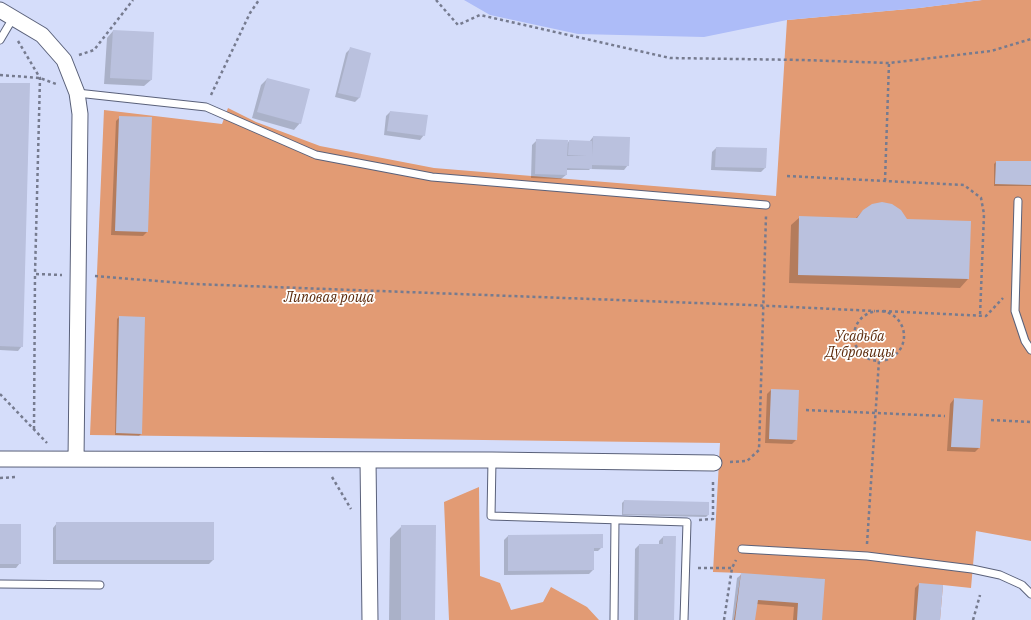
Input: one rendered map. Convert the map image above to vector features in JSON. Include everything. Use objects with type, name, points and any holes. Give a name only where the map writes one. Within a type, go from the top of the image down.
[{"type":"street","points":[[0,10],[11,22],[42,36],[64,60],[77,93],[80,114],[78,275],[69,459]]},
{"type":"street","points":[[0,459],[492,460],[714,463]]},
{"type":"street","points":[[368,460],[370,620]]},
{"type":"lane","points":[[0,40],[11,22]]},
{"type":"lane","points":[[77,93],[206,107],[316,155],[432,177],[766,205]]},
{"type":"lane","points":[[1018,201],[1014,311],[1025,341],[1031,350]]},
{"type":"lane","points":[[492,460],[491,516],[686,522],[684,620]]},
{"type":"lane","points":[[614,620],[615,520]]},
{"type":"lane","points":[[742,549],[866,556],[972,569],[1000,575],[1022,585],[1031,594]]},
{"type":"lane","points":[[0,584],[100,585]]},
{"type":"path","points":[[64,60],[94,50],[133,0]]},
{"type":"path","points":[[206,107],[250,13],[258,0]]},
{"type":"path","points":[[436,0],[458,25],[480,15],[670,58],[889,63],[992,51],[1031,39]]},
{"type":"path","points":[[11,22],[40,78],[35,274],[34,429]]},
{"type":"path","points":[[885,181],[889,63]]},
{"type":"path","points":[[0,75],[40,78]]},
{"type":"path","points":[[787,176],[964,185],[981,198],[984,214],[980,316]]},
{"type":"path","points":[[686,522],[713,519],[714,463],[747,461],[758,450],[766,205]]},
{"type":"path","points":[[35,274],[78,275],[194,284],[986,316]]},
{"type":"path","points":[[875,311],[861,318],[856,325],[854,333],[855,342],[863,355],[870,359],[879,360],[887,359],[900,349],[904,334],[902,326],[897,319],[891,314],[883,311]]},
{"type":"path","points":[[866,556],[879,360]]},
{"type":"path","points":[[0,394],[34,429],[69,459]]},
{"type":"path","points":[[806,410],[945,416]]},
{"type":"path","points":[[991,420],[1031,422]]},
{"type":"path","points":[[724,620],[732,568],[742,549]]},
{"type":"path","points":[[685,568],[732,568]]},
{"type":"path","points":[[973,620],[980,595]]},
{"type":"green space","name":"Усадьба Дубровицы","points":[[982,0],[1031,0],[1031,541],[976,531],[971,588],[943,585],[940,620],[734,620],[741,573],[713,572],[720,443],[90,435],[104,110],[222,124],[228,108],[256,122],[320,146],[434,168],[776,196],[787,20],[919,8]]},
{"type":"green space","points":[[479,487],[480,576],[500,583],[511,610],[543,602],[551,587],[587,607],[599,620],[449,620],[444,502]]},
{"type":"water","points":[[464,0],[982,0],[919,8],[787,20],[704,37],[578,34],[490,15]]},
{"type":"building","points":[[113,30],[154,32],[152,80],[110,78]]},
{"type":"building","points":[[350,47],[371,53],[360,98],[338,93]]},
{"type":"building","points":[[267,78],[310,89],[301,124],[257,112]]},
{"type":"building","points":[[0,83],[30,83],[23,347],[0,346]]},
{"type":"building","points":[[390,111],[428,115],[425,136],[387,131]]},
{"type":"building","points":[[119,116],[152,117],[148,232],[115,231]]},
{"type":"building","points":[[593,136],[630,137],[629,166],[592,165],[592,169],[567,168],[567,175],[535,174],[536,139],[568,140],[567,156],[587,156],[568,155],[569,140],[592,141],[592,156]]},
{"type":"building","points":[[716,147],[767,148],[766,168],[715,167]]},
{"type":"building","points":[[996,161],[1031,161],[1031,185],[995,184]]},
{"type":"building","points":[[882,202],[892,204],[901,210],[907,219],[971,221],[969,279],[798,275],[799,216],[857,218],[863,210],[872,204]]},
{"type":"building","points":[[119,316],[145,317],[142,434],[116,433]]},
{"type":"building","points":[[771,389],[799,390],[797,440],[769,439]]},
{"type":"building","points":[[954,398],[983,400],[980,448],[951,447]]},
{"type":"building","points":[[624,500],[709,502],[709,515],[623,514]]},
{"type":"building","points":[[56,522],[214,522],[214,560],[56,560]]},
{"type":"building","points":[[0,524],[21,524],[21,564],[0,564]]},
{"type":"building","points":[[401,525],[436,525],[435,620],[401,620]]},
{"type":"building","points":[[603,534],[603,548],[594,548],[594,570],[508,571],[508,535]]},
{"type":"building","points":[[663,536],[676,536],[674,620],[638,620],[639,544],[663,544]]},
{"type":"building","points":[[741,573],[825,579],[822,620],[797,620],[798,603],[758,600],[755,620],[735,620]]},
{"type":"building","points":[[919,583],[943,585],[940,620],[916,620]]},
{"type":"park label","name":"Липовая роща","points":[[329,298]]}]
